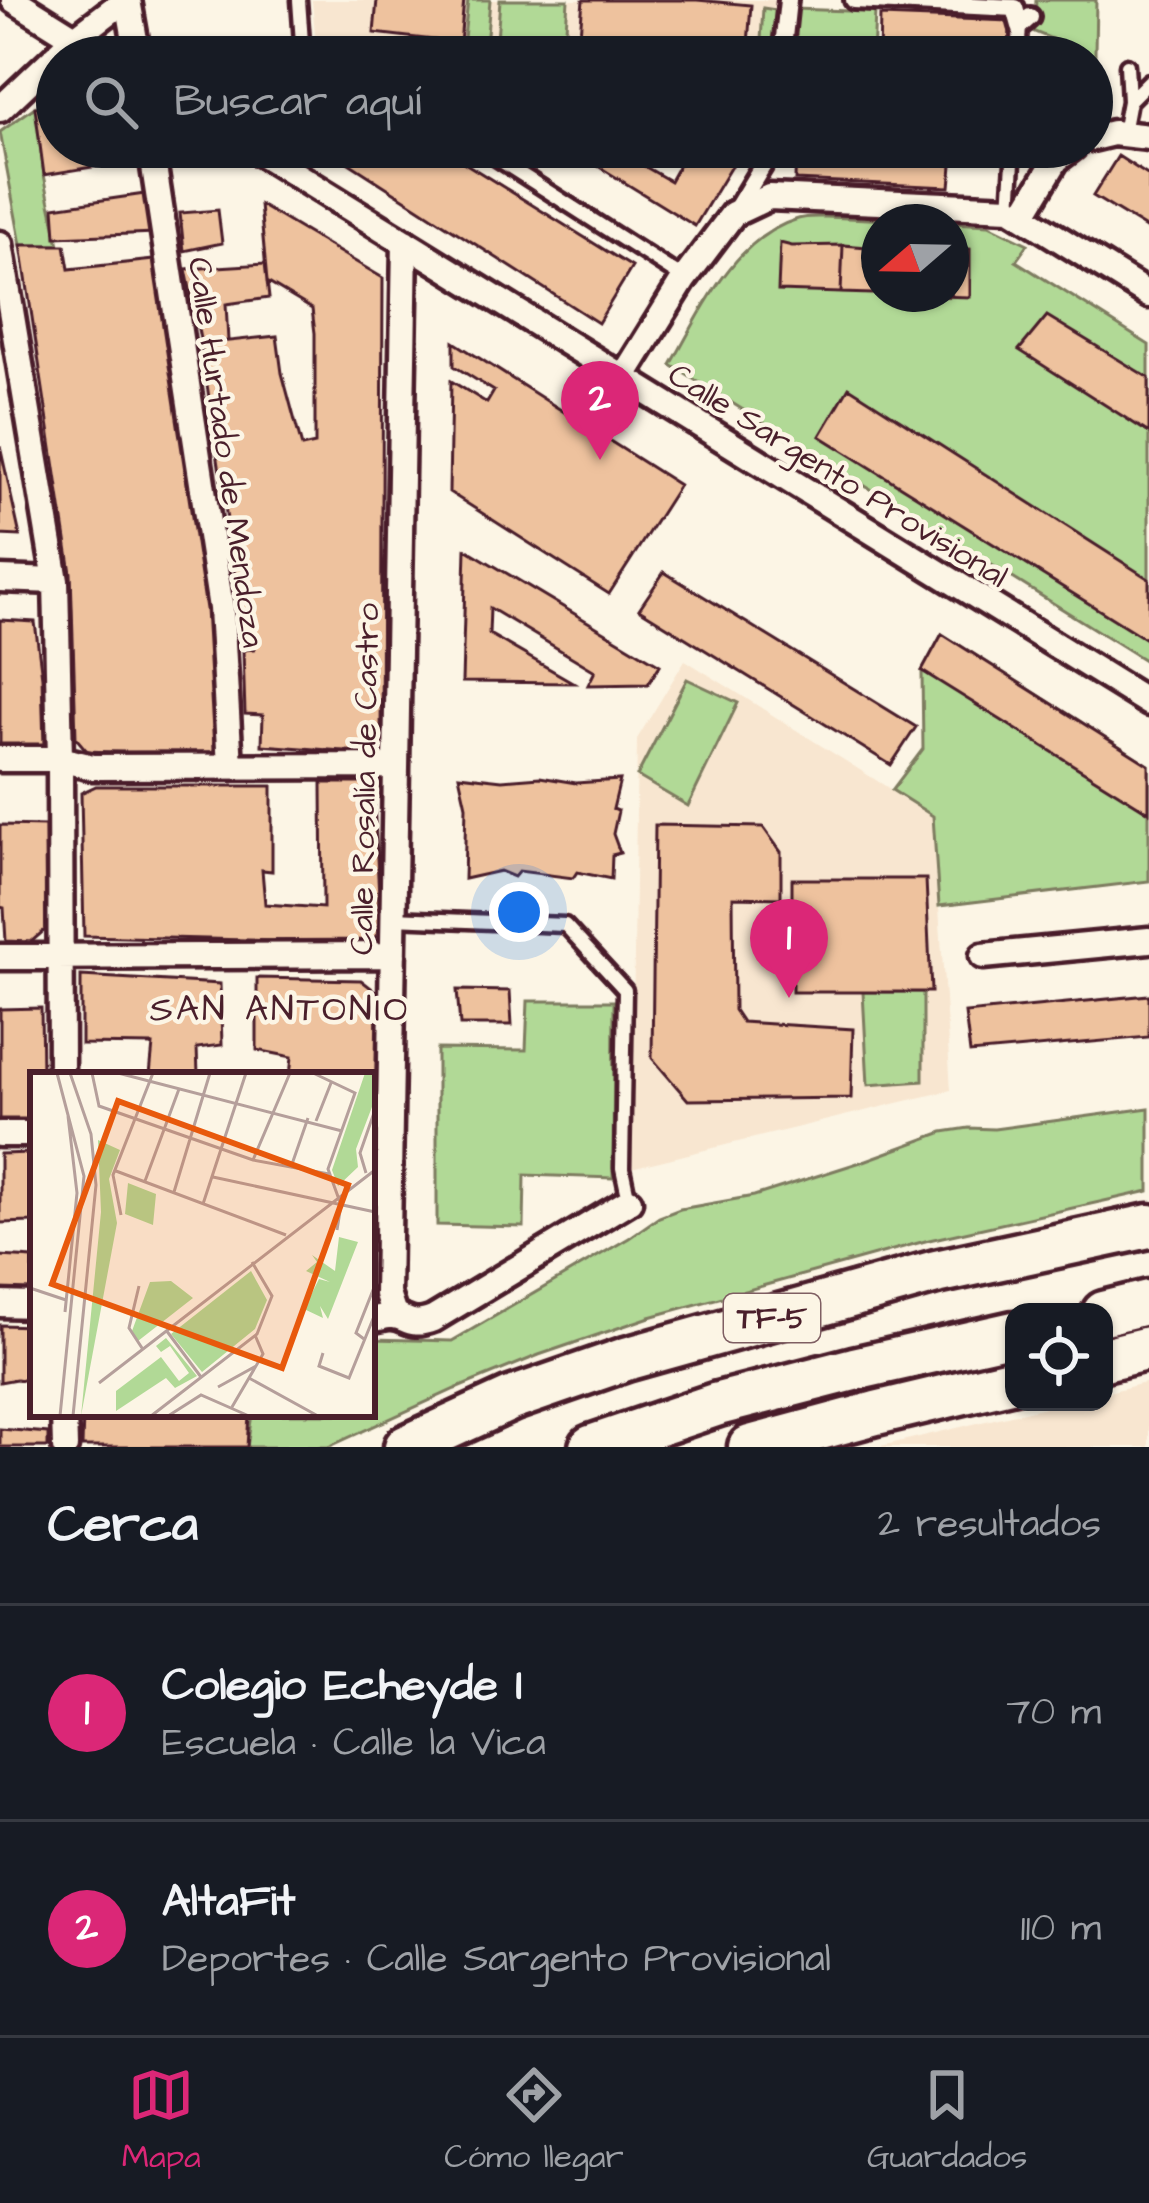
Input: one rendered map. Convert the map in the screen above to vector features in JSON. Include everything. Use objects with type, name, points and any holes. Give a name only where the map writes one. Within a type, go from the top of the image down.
[{"type":"highway","name":"TF-5","points":[[406,1447],[512,1399],[626,1359],[936,1272],[1149,1226]]},
{"type":"highway","points":[[1113,1310],[1149,1302]]},
{"type":"highway","name":"TF-5","points":[[591,1447],[718,1404],[1005,1335]]},
{"type":"highway","points":[[1113,1357],[1149,1348]]},
{"type":"highway","points":[[750,1447],[809,1438],[1005,1383]]},
{"type":"street","points":[[14,0],[69,36]]},
{"type":"street","points":[[78,36],[127,0],[133,36]]},
{"type":"street","points":[[784,36],[788,0]]},
{"type":"street","points":[[854,0],[1016,8],[1025,21]]},
{"type":"street","points":[[0,109],[36,75]]},
{"type":"street","name":"Calle Hurtado de Mendoza","points":[[155,168],[221,608],[230,766]]},
{"type":"street","name":"Calle Sargento Provisional","points":[[285,168],[1149,703]]},
{"type":"street","points":[[622,379],[761,168]]},
{"type":"street","points":[[1017,212],[1050,168]]},
{"type":"street","points":[[733,214],[769,197],[1017,212],[1149,295]]},
{"type":"street","name":"Calle Rosalía de Castro","points":[[383,1317],[387,1294],[381,1138],[393,956],[405,242]]},
{"type":"street","points":[[0,244],[9,357],[56,581],[61,1072]]},
{"type":"street","points":[[0,578],[56,581]]},
{"type":"street","points":[[0,759],[60,759],[92,767],[396,766]]},
{"type":"street","points":[[983,956],[1149,940]]},
{"type":"street","points":[[0,957],[393,956]]},
{"type":"street","points":[[383,1317],[411,1323],[433,1318],[629,1201]]},
{"type":"street","points":[[0,1304],[30,1305]]},
{"type":"street","points":[[64,1417],[65,1447]]},
{"type":"lane","points":[[298,0],[301,36]]},
{"type":"lane","points":[[1022,36],[1025,21]]},
{"type":"lane","points":[[1129,101],[1149,79],[1127,65],[1129,101],[1136,135]]},
{"type":"lane","points":[[512,168],[684,279]]},
{"type":"lane","points":[[1015,168],[1017,212]]},
{"type":"lane","points":[[393,918],[565,925],[625,990],[622,1168],[629,1201]]},
{"type":"shaded area","points":[[312,0],[776,0],[773,36],[315,36]]},
{"type":"shaded area","points":[[685,660],[933,816],[951,1090],[631,1168],[637,739]]},
{"type":"shaded area","points":[[1149,1382],[1149,1447],[877,1447],[1028,1411],[1113,1411],[1113,1391]]},
{"type":"green space","points":[[468,0],[490,0],[487,36],[464,36]]},
{"type":"green space","points":[[500,0],[568,0],[565,36],[497,36]]},
{"type":"green space","points":[[1036,0],[1096,0],[1095,36],[1044,36],[1027,29],[1035,20]]},
{"type":"green space","points":[[763,8],[776,10],[773,36],[761,36]]},
{"type":"green space","points":[[794,9],[875,12],[874,36],[793,36]]},
{"type":"green space","points":[[35,107],[36,168],[43,168],[59,245],[21,245],[0,132]]},
{"type":"green space","points":[[808,217],[861,219],[861,312],[969,312],[969,224],[989,225],[1028,244],[1016,261],[1149,345],[1149,663],[671,365],[737,259],[775,229]]},
{"type":"green space","points":[[942,634],[1149,765],[1149,881],[939,906],[933,816],[892,790],[923,749],[922,671]]},
{"type":"green space","points":[[687,679],[738,703],[688,806],[637,776]]},
{"type":"green space","points":[[863,992],[923,992],[923,1081],[868,1085]]},
{"type":"green space","points":[[528,1001],[614,1001],[613,1178],[525,1175],[524,1227],[437,1225],[437,1049],[526,1050]]},
{"type":"green space","points":[[1149,1108],[1149,1191],[929,1240],[650,1317],[539,1355],[328,1447],[247,1447],[252,1417],[375,1417],[375,1339],[452,1341],[659,1217],[754,1196],[943,1132]]},
{"type":"building","points":[[377,0],[464,0],[461,36],[374,33]]},
{"type":"building","points":[[583,0],[751,5],[749,36],[580,36]]},
{"type":"building","points":[[880,16],[1010,21],[1010,36],[880,36]]},
{"type":"building","points":[[1118,156],[1149,176],[1149,230],[1093,196]]},
{"type":"building","points":[[43,168],[86,168],[44,175]]},
{"type":"building","points":[[357,168],[473,168],[632,267],[598,323]]},
{"type":"building","points":[[601,168],[647,168],[670,181],[677,168],[730,168],[695,226]]},
{"type":"building","points":[[795,168],[952,168],[950,187],[795,180]]},
{"type":"building","points":[[145,194],[155,233],[56,237],[54,207]]},
{"type":"building","points":[[260,205],[383,278],[381,743],[370,753],[262,745],[263,715],[245,714],[243,650],[254,649],[252,620],[242,621],[201,344],[277,336],[302,447],[315,444],[312,309],[267,282]]},
{"type":"building","points":[[218,210],[222,243],[184,251],[180,213]]},
{"type":"building","points":[[780,243],[843,245],[841,293],[778,291]]},
{"type":"building","points":[[21,245],[65,245],[69,269],[154,260],[210,626],[216,745],[212,754],[87,751],[76,738],[71,573]]},
{"type":"building","points":[[843,245],[861,246],[861,294],[841,293]]},
{"type":"building","points":[[265,264],[269,298],[226,304],[228,341],[201,344],[186,269]]},
{"type":"building","points":[[1047,316],[1149,378],[1149,433],[1019,350]]},
{"type":"building","points":[[454,342],[679,485],[609,594],[449,492],[451,381],[487,403],[494,391],[454,366]]},
{"type":"building","points":[[849,387],[1149,579],[1149,641],[820,436]]},
{"type":"building","points":[[0,446],[20,536],[0,535]]},
{"type":"building","points":[[466,549],[660,665],[648,684],[588,685],[595,671],[490,608],[489,634],[574,683],[462,682]]},
{"type":"building","points":[[664,572],[916,727],[891,765],[639,609]]},
{"type":"building","points":[[0,620],[35,622],[44,747],[0,747]]},
{"type":"building","points":[[942,634],[1149,765],[1149,812],[922,671]]},
{"type":"building","points":[[459,775],[576,783],[620,780],[613,834],[620,853],[612,855],[611,879],[577,872],[573,878],[519,871],[514,877],[500,871],[464,879],[466,806]]},
{"type":"building","points":[[322,783],[373,783],[381,933],[366,943],[84,936],[81,793],[96,786],[272,786],[272,871],[262,870],[265,904],[323,908]]},
{"type":"building","points":[[0,825],[45,826],[46,929],[31,942],[6,941],[4,908],[0,907]]},
{"type":"building","points":[[655,825],[763,827],[781,852],[781,898],[733,897],[734,1010],[742,1022],[853,1029],[851,1098],[688,1100],[652,1058]]},
{"type":"building","points":[[792,879],[926,879],[931,992],[792,992]]},
{"type":"building","points":[[81,976],[220,984],[222,1045],[197,1048],[198,1072],[150,1072],[153,1045],[81,1044]]},
{"type":"building","points":[[257,978],[361,980],[379,994],[379,1111],[375,1115],[375,1072],[290,1072],[292,1057],[257,1050]]},
{"type":"building","points":[[457,990],[510,991],[512,1025],[460,1025]]},
{"type":"building","points":[[1149,995],[1149,1037],[970,1053],[965,1013]]},
{"type":"building","points":[[41,1008],[42,1072],[30,1072],[30,1120],[0,1121],[0,1009]]},
{"type":"building","points":[[30,1153],[30,1222],[0,1223],[0,1154]]},
{"type":"building","points":[[0,1256],[30,1258],[30,1293],[0,1292]]},
{"type":"building","points":[[0,1325],[30,1326],[30,1381],[0,1382]]},
{"type":"building","points":[[83,1417],[249,1417],[247,1447],[82,1447]]},
{"type":"building","points":[[0,1429],[48,1433],[48,1447],[0,1447]]},
{"type":"place","name":"AltaFit","points":[[600,460]]},
{"type":"place","name":"Colegio Echeyde I","points":[[789,998]]},
{"type":"district","name":"SAN ANTONIO","points":[[280,1007]]}]
